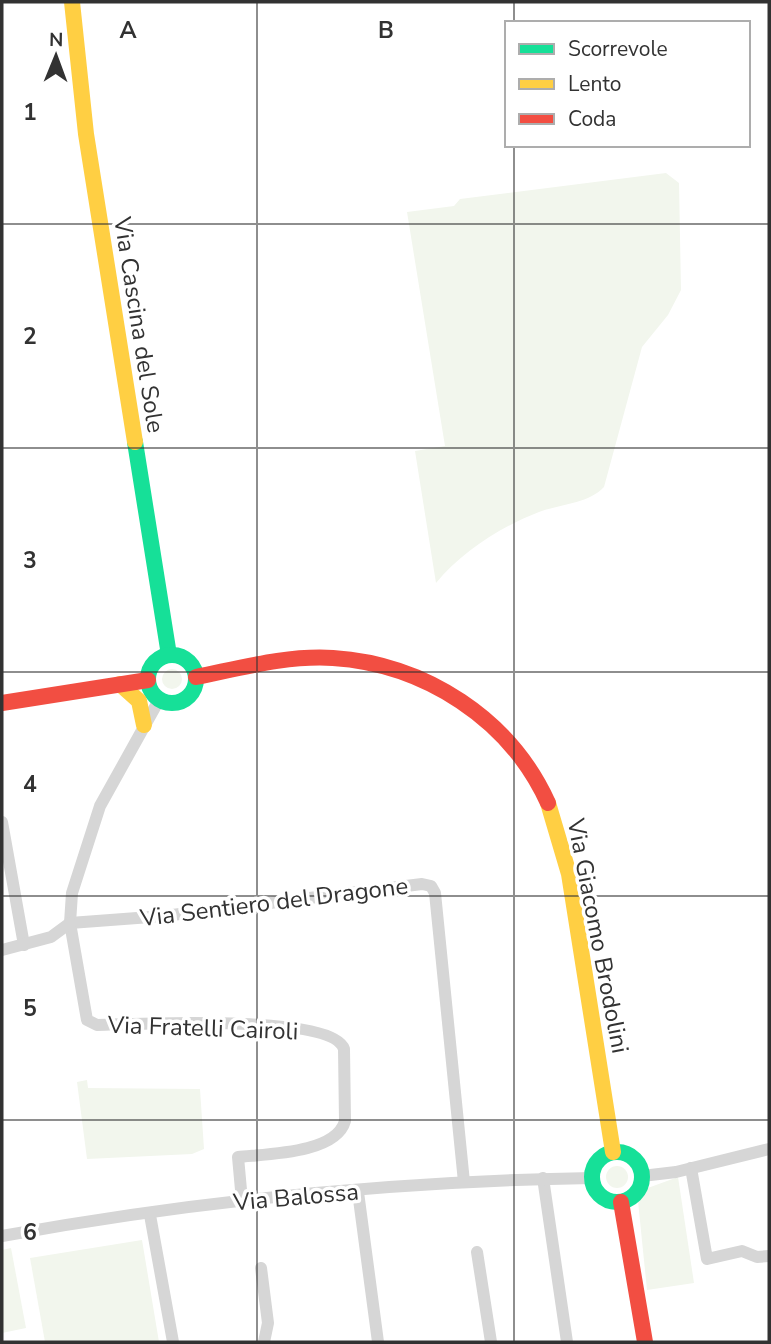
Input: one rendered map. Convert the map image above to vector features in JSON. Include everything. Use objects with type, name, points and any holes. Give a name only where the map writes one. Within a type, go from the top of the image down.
[{"type":"street","name":"Via Cascina del Sole","points":[[72,2],[92,173],[169,655]]},
{"type":"street","points":[[169,655],[189,663],[195,677],[194,689],[185,699],[172,704],[159,700],[152,694],[148,680],[156,661],[169,655]]},
{"type":"street","name":"Via Giacomo Brodolini","points":[[195,677],[300,660],[333,658],[371,662],[434,684],[464,702],[500,733],[540,787],[561,841],[613,1152]]},
{"type":"street","points":[[2,703],[148,680]]},
{"type":"street","points":[[120,684],[138,698],[144,712],[144,725]]},
{"type":"street","points":[[2,950],[51,937],[70,923],[72,893],[100,806],[159,700]]},
{"type":"street","points":[[2,822],[24,945]]},
{"type":"street","name":"Via Sentiero del Dragone","points":[[70,923],[164,916],[422,884],[432,886],[435,893],[464,1182]]},
{"type":"street","name":"Via Fratelli Cairoli","points":[[70,923],[85,1015],[94,1024],[254,1024],[306,1030],[331,1035],[340,1040],[344,1056],[344,1126],[334,1137],[315,1146],[238,1157],[242,1201]]},
{"type":"street","points":[[642,1176],[691,1168],[769,1149]]},
{"type":"street","points":[[613,1152],[633,1157],[642,1176],[638,1192],[621,1202],[601,1197],[592,1178],[600,1158],[613,1152]]},
{"type":"street","points":[[691,1168],[707,1259],[742,1251],[757,1257],[769,1256]]},
{"type":"street","points":[[544,1178],[567,1342]]},
{"type":"street","name":"Via Balossa","points":[[2,1236],[242,1201],[464,1182],[592,1178]]},
{"type":"street","points":[[358,1192],[379,1342]]},
{"type":"street","points":[[621,1202],[645,1342]]},
{"type":"street","points":[[150,1215],[173,1342]]},
{"type":"street","points":[[477,1252],[491,1342]]},
{"type":"street","points":[[261,1268],[268,1323],[264,1342]]},
{"type":"shaded area","points":[[666,173],[679,183],[681,290],[668,315],[642,347],[604,487],[590,497],[539,512],[496,533],[458,561],[436,583],[415,451],[445,446],[407,212],[454,206],[460,199]]},
{"type":"shaded area","points":[[172,669],[179,672],[182,679],[179,686],[172,689],[165,686],[162,679],[165,672]]},
{"type":"shaded area","points":[[87,1080],[88,1088],[200,1089],[204,1149],[192,1154],[87,1159],[77,1082]]},
{"type":"shaded area","points":[[617,1166],[625,1169],[628,1177],[625,1185],[617,1188],[609,1185],[606,1177],[609,1169]]},
{"type":"shaded area","points":[[678,1177],[694,1283],[647,1290],[638,1201],[645,1189]]},
{"type":"shaded area","points":[[142,1240],[159,1342],[45,1342],[30,1258]]},
{"type":"shaded area","points":[[11,1248],[26,1328],[2,1333],[2,1250]]},
{"type":"traffic: fast","points":[[135,442],[169,655]]},
{"type":"traffic: fast","points":[[172,655],[189,662],[196,679],[189,696],[172,703],[155,696],[148,679],[155,662],[172,655]]},
{"type":"traffic: fast","points":[[617,1152],[635,1159],[642,1177],[635,1195],[617,1202],[599,1195],[592,1177],[599,1159],[617,1152]]},
{"type":"traffic: slow","points":[[72,2],[86,134],[135,442]]},
{"type":"traffic: slow","points":[[120,684],[139,701],[144,725]]},
{"type":"traffic: slow","points":[[548,803],[569,874],[613,1152]]},
{"type":"traffic: jam","points":[[196,677],[299,658],[333,658],[400,671],[461,701],[488,722],[532,773],[548,803]]},
{"type":"traffic: jam","points":[[2,703],[148,680]]},
{"type":"traffic: jam","points":[[621,1202],[645,1342]]}]
